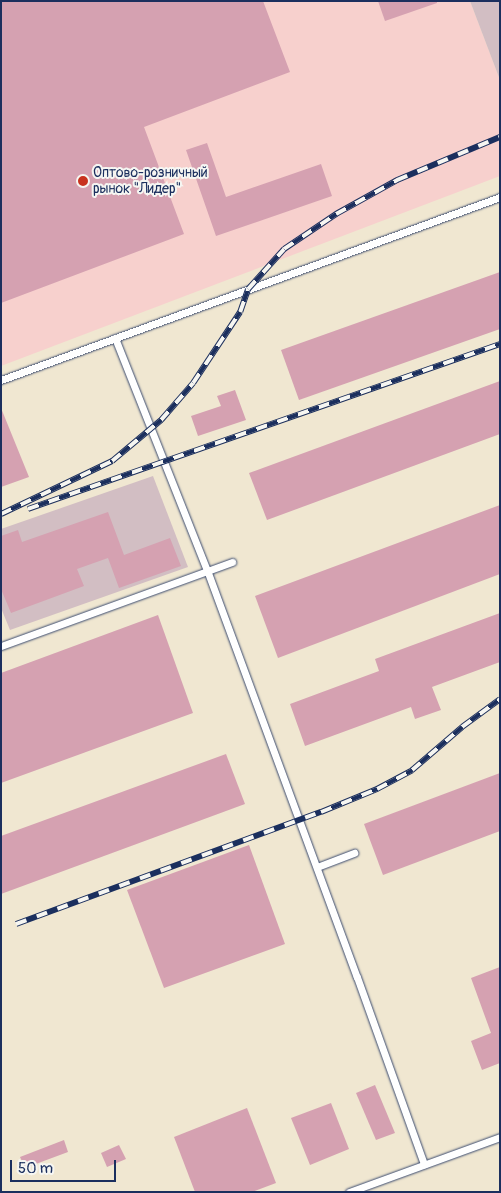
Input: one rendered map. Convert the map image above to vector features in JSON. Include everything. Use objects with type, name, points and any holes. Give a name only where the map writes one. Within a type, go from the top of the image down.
[{"type":"lane","points":[[1,380],[500,197]]},
{"type":"lane","points":[[115,338],[207,570],[424,1164]]},
{"type":"lane","points":[[1,646],[232,562]]},
{"type":"lane","points":[[317,867],[354,853]]},
{"type":"lane","points":[[349,1192],[500,1137]]},
{"type":"shaded area","points":[[1,1],[470,1],[500,80],[500,176],[1,366]]},
{"type":"shaded area","points":[[470,1],[500,1],[500,80]]},
{"type":"shaded area","points":[[153,476],[188,567],[10,630],[1,608],[1,529]]},
{"type":"building","name":"Оптово-розничный рынок \"Лидер\"","points":[[1,1],[263,1],[290,72],[144,127],[184,234],[1,303]]},
{"type":"building","points":[[378,1],[437,1],[437,3],[385,21]]},
{"type":"building","points":[[207,143],[226,197],[321,164],[332,196],[216,236],[186,150]]},
{"type":"building","points":[[500,272],[500,329],[299,400],[281,350]]},
{"type":"building","points":[[500,381],[500,434],[267,520],[249,473]]},
{"type":"building","points":[[235,390],[246,420],[198,436],[191,416],[221,406],[217,396]]},
{"type":"building","points":[[1,408],[29,477],[1,487]]},
{"type":"building","points":[[500,505],[500,574],[278,658],[255,596]]},
{"type":"building","points":[[108,512],[124,555],[170,538],[181,566],[119,588],[108,558],[77,569],[84,586],[11,613],[1,589],[1,536],[18,530],[22,542]]},
{"type":"building","points":[[500,613],[500,662],[432,687],[441,710],[415,719],[411,707],[305,746],[290,704],[379,671],[375,659]]},
{"type":"building","points":[[158,615],[193,713],[1,783],[1,673]]},
{"type":"building","points":[[226,754],[245,804],[1,894],[1,836]]},
{"type":"building","points":[[500,773],[500,831],[383,875],[364,824]]},
{"type":"building","points":[[249,845],[285,944],[164,988],[127,890]]},
{"type":"building","points":[[500,967],[500,1063],[482,1070],[471,1041],[491,1033],[471,978]]},
{"type":"building","points":[[375,1085],[395,1133],[376,1140],[356,1093]]},
{"type":"building","points":[[331,1103],[349,1149],[310,1165],[291,1118]]},
{"type":"building","points":[[247,1108],[276,1183],[252,1192],[195,1192],[174,1137]]},
{"type":"building","points":[[64,1140],[68,1152],[25,1168],[20,1157]]},
{"type":"building","points":[[119,1145],[126,1159],[107,1167],[101,1153]]},
{"type":"railway","points":[[1,514],[112,461],[161,420],[193,383],[240,312],[248,289],[284,249],[336,214],[397,180],[500,137]]},
{"type":"railway","points":[[28,509],[500,344]]},
{"type":"railway","points":[[16,924],[321,812],[377,789],[412,770],[462,727],[500,699]]},
{"type":"place","name":"Оптово-розничный рынок \"Лидер\"","points":[[83,181]]}]
